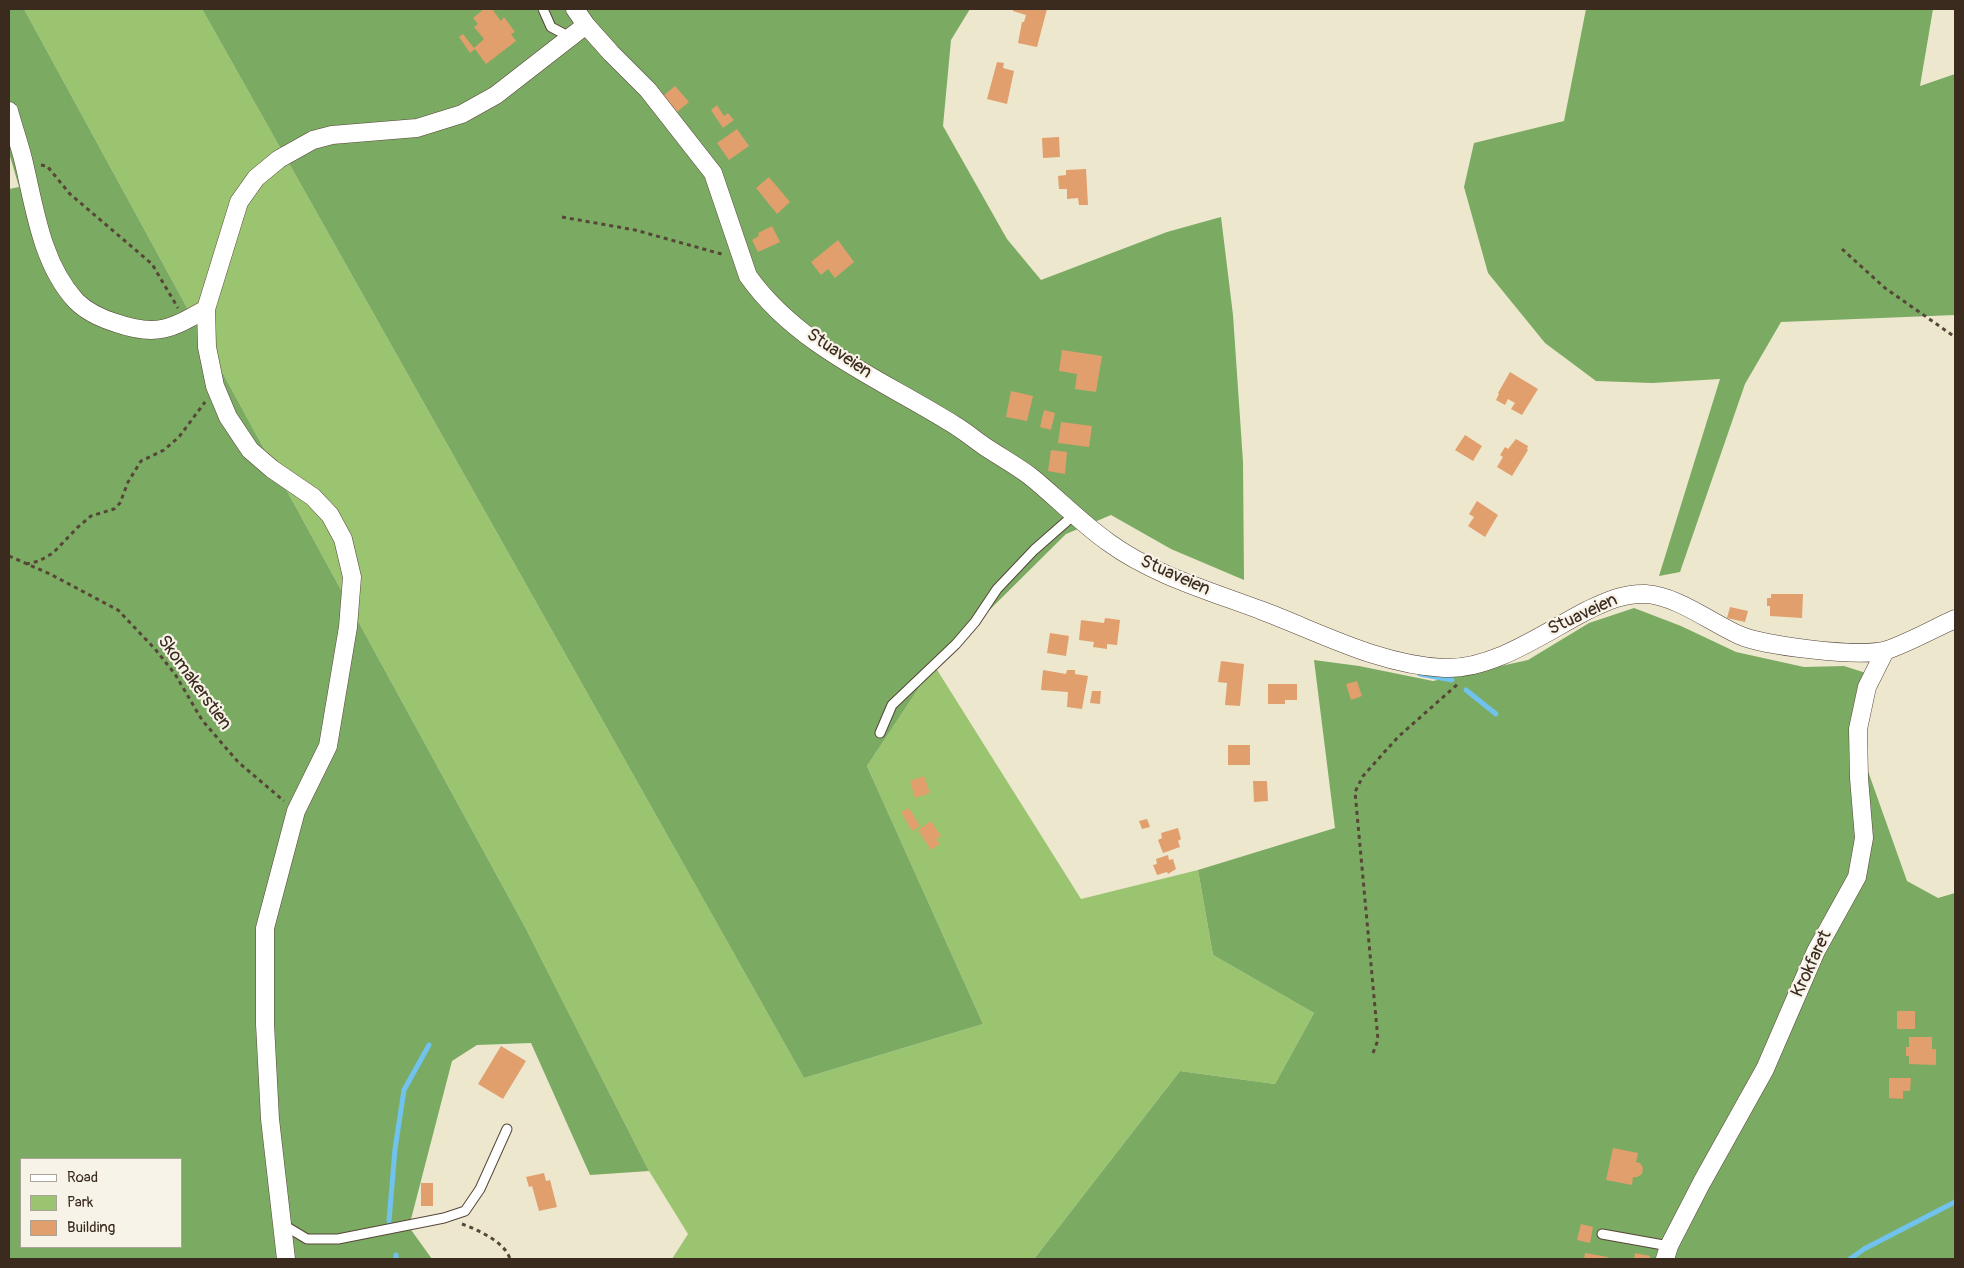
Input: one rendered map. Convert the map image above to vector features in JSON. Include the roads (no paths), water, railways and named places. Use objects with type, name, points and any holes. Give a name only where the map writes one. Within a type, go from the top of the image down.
[{"type":"street","name":"Stuaveien","points":[[575,9],[586,25],[611,53],[648,90],[713,173],[748,276],[781,313],[814,340],[863,372],[959,428],[1026,473],[1108,542],[1150,567],[1362,650],[1406,662],[1446,668],[1465,666],[1512,650],[1608,600],[1627,595],[1651,594],[1673,601],[1743,637],[1801,648],[1867,652],[1885,651],[1955,619]]},
{"type":"street","points":[[286,1259],[270,1119],[265,1024],[265,928],[296,810],[328,746],[348,627],[352,578],[343,539],[330,515],[313,498],[272,469],[250,450],[228,417],[214,382],[207,347],[206,309],[239,202],[256,178],[279,159],[313,140],[332,135],[417,128],[462,114],[496,94],[586,25]]},
{"type":"street","points":[[9,111],[35,217],[48,254],[60,278],[77,302],[106,320],[137,330],[167,329],[206,309]]},
{"type":"street","name":"Krokfaret","points":[[1667,1253],[1702,1182],[1765,1069],[1816,951],[1857,877],[1864,838],[1859,778],[1858,730],[1867,687],[1885,651]]},
{"type":"lane","points":[[543,9],[551,27],[570,37]]},
{"type":"lane","points":[[880,733],[892,705],[956,644],[975,622],[997,589],[1034,550],[1075,514]]},
{"type":"lane","points":[[282,1224],[307,1240],[338,1240],[444,1218],[465,1210],[480,1189],[507,1129]]},
{"type":"lane","points":[[1602,1234],[1667,1253]]},
{"type":"waterway","points":[[1420,674],[1452,680]]},
{"type":"waterway","points":[[1466,690],[1496,714]]},
{"type":"waterway","points":[[389,1221],[395,1149],[404,1090],[429,1045]]},
{"type":"waterway","points":[[1850,1259],[1864,1249],[1955,1202]]}]
